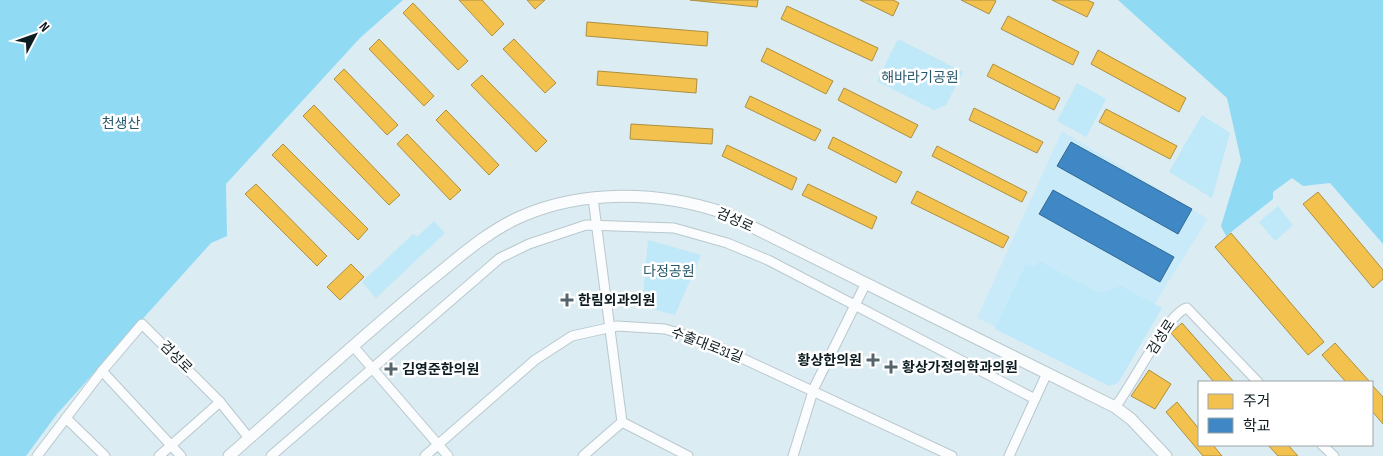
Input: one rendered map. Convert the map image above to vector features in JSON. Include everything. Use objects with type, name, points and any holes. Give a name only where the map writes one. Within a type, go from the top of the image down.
[{"type":"street","points":[[594,198],[622,422]]},
{"type":"street","name":"검성로","points":[[229,456],[410,297],[492,232],[521,216],[563,203],[594,198],[666,198],[695,203],[724,213],[1115,406],[1131,419],[1166,456]]},
{"type":"street","points":[[272,456],[500,258],[565,230],[586,225],[674,228],[727,243],[768,260],[855,304],[1035,399]]},
{"type":"street","points":[[793,456],[813,391],[866,283]]},
{"type":"street","name":"검성로","points":[[1115,406],[1167,326],[1182,309],[1187,308],[1257,381]]},
{"type":"street","name":"검성로","points":[[37,456],[102,371],[142,324],[220,402],[249,438]]},
{"type":"street","name":"수출대로31길","points":[[425,456],[535,360],[572,336],[617,326],[665,329],[697,339],[952,456]]},
{"type":"street","points":[[353,346],[448,456]]},
{"type":"street","points":[[102,371],[182,456]]},
{"type":"street","points":[[1009,456],[1047,373]]},
{"type":"street","points":[[160,456],[220,402]]},
{"type":"street","points":[[66,418],[105,456]]},
{"type":"street","points":[[583,456],[622,422]]},
{"type":"street","points":[[622,422],[688,456]]},
{"type":"street","points":[[1323,446],[1334,456]]},
{"type":"shaded area","points":[[1062,131],[1208,219],[1108,378],[1052,355],[977,318]]},
{"type":"green space","name":"천생산","points":[[0,0],[403,0],[360,38],[226,184],[227,236],[211,243],[57,414],[26,456],[0,456]]},
{"type":"green space","points":[[1118,0],[1383,0],[1383,244],[1330,183],[1303,186],[1292,178],[1273,192],[1273,199],[1226,236],[1221,226],[1241,160],[1227,98]]},
{"type":"green space","name":"해바라기공원","points":[[898,39],[963,72],[946,105],[934,110],[877,81]]},
{"type":"green space","points":[[1077,83],[1106,99],[1086,137],[1057,121]]},
{"type":"green space","points":[[1202,115],[1230,133],[1212,198],[1169,172]]},
{"type":"green space","points":[[1278,206],[1293,225],[1275,241],[1259,222]]},
{"type":"green space","points":[[434,221],[445,233],[376,298],[362,282],[413,234],[417,237]]},
{"type":"green space","name":"다정공원","points":[[648,240],[701,255],[675,315],[642,306]]},
{"type":"green space","points":[[1039,261],[1099,293],[1121,286],[1162,308],[1118,383],[1109,386],[995,329],[1026,264],[1036,267]]},
{"type":"building: 주거","points":[[459,0],[482,0],[504,24],[492,36]]},
{"type":"building: 주거","points":[[527,0],[545,0],[535,9]]},
{"type":"building: 주거","points":[[690,0],[758,0],[757,7]]},
{"type":"building: 주거","points":[[860,0],[893,0],[899,3],[893,16]]},
{"type":"building: 주거","points":[[961,0],[994,0],[996,1],[989,14]]},
{"type":"building: 주거","points":[[1052,0],[1087,0],[1094,3],[1087,17]]},
{"type":"building: 주거","points":[[413,3],[468,61],[458,70],[403,13]]},
{"type":"building: 주거","points":[[787,6],[878,48],[872,61],[781,19]]},
{"type":"building: 주거","points":[[1008,16],[1079,52],[1073,65],[1001,29]]},
{"type":"building: 주거","points":[[587,22],[708,32],[707,46],[586,36]]},
{"type":"building: 주거","points":[[379,39],[434,96],[424,106],[369,49]]},
{"type":"building: 주거","points":[[514,39],[556,83],[545,93],[503,49]]},
{"type":"building: 주거","points":[[767,48],[833,81],[826,94],[761,61]]},
{"type":"building: 주거","points":[[1098,50],[1186,98],[1179,112],[1091,64]]},
{"type":"building: 주거","points":[[993,64],[1060,98],[1054,110],[987,76]]},
{"type":"building: 주거","points":[[344,69],[398,125],[387,135],[334,79]]},
{"type":"building: 주거","points":[[598,71],[697,79],[696,93],[597,85]]},
{"type":"building: 주거","points":[[482,75],[547,141],[536,152],[471,85]]},
{"type":"building: 주거","points":[[844,88],[918,125],[911,138],[838,100]]},
{"type":"building: 주거","points":[[750,96],[821,130],[815,141],[745,107]]},
{"type":"building: 주거","points":[[314,105],[400,195],[389,205],[303,116]]},
{"type":"building: 주거","points":[[974,108],[1043,142],[1037,153],[969,120]]},
{"type":"building: 주거","points":[[1106,109],[1177,146],[1170,159],[1099,122]]},
{"type":"building: 주거","points":[[446,110],[499,165],[489,175],[436,120]]},
{"type":"building: 주거","points":[[631,124],[713,129],[712,144],[630,139]]},
{"type":"building: 주거","points":[[407,134],[461,190],[450,200],[397,144]]},
{"type":"building: 주거","points":[[833,137],[902,172],[896,183],[828,148]]},
{"type":"building: 주거","points":[[283,144],[368,229],[358,240],[272,155]]},
{"type":"building: 주거","points":[[727,145],[797,178],[792,190],[722,156]]},
{"type":"building: 주거","points":[[937,146],[1027,192],[1022,202],[932,156]]},
{"type":"building: 주거","points":[[256,184],[327,256],[317,266],[245,194]]},
{"type":"building: 주거","points":[[808,184],[877,217],[872,229],[802,195]]},
{"type":"building: 주거","points":[[917,191],[1009,237],[1003,248],[911,203]]},
{"type":"building: 주거","points":[[1318,192],[1383,270],[1383,279],[1373,288],[1303,204]]},
{"type":"building: 주거","points":[[1231,233],[1324,342],[1308,355],[1215,247]]},
{"type":"building: 주거","points":[[351,264],[364,277],[340,300],[327,287]]},
{"type":"building: 주거","points":[[1182,323],[1233,381],[1213,381],[1171,333]]},
{"type":"building: 주거","points":[[1335,343],[1369,381],[1345,381],[1322,355]]},
{"type":"building: 주거","points":[[1149,370],[1171,384],[1155,409],[1131,396]]},
{"type":"building: 주거","points":[[1373,386],[1383,397],[1383,424],[1373,412]]},
{"type":"building: 주거","points":[[1177,402],[1198,428],[1198,446],[1214,446],[1222,456],[1203,456],[1166,412]]},
{"type":"building: 주거","points":[[1269,446],[1289,446],[1298,456],[1278,456]]},
{"type":"building: 학교","points":[[1071,142],[1192,209],[1178,234],[1057,166]]},
{"type":"building: 학교","points":[[1053,190],[1174,257],[1160,282],[1039,214]]},
{"type":"place","name":"한림외과의원","points":[[567,300]]},
{"type":"place","name":"황상한의원","points":[[873,360]]},
{"type":"place","name":"황상가정의학과의원","points":[[891,367]]},
{"type":"place","name":"김영준한의원","points":[[391,369]]}]
